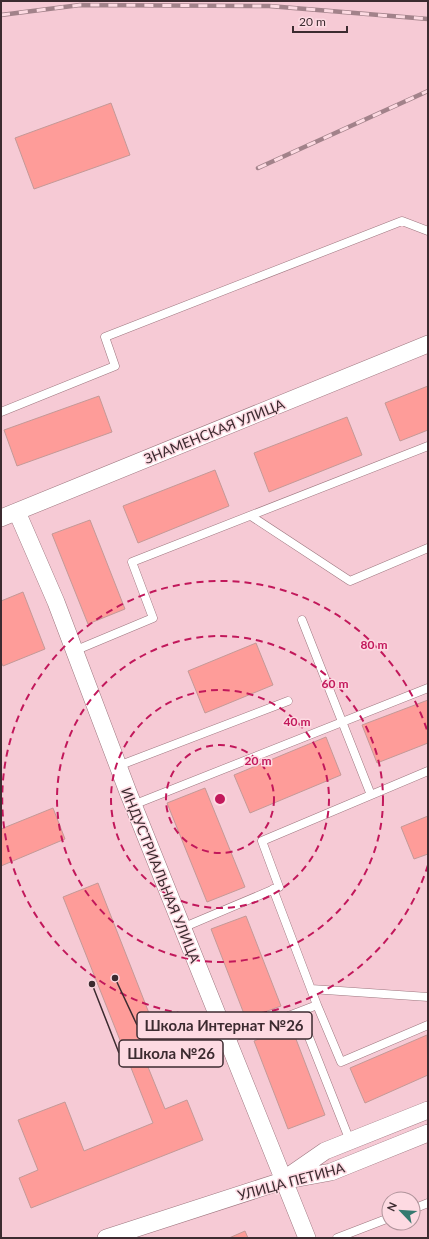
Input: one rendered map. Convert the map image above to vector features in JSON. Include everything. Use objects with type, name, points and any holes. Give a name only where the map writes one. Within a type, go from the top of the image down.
[{"type":"street","name":"ЗНАМЕНСКАЯ УЛИЦА","points":[[1,518],[428,344]]},
{"type":"street","name":"ИНДУСТРИАЛЬНАЯ УЛИЦА","points":[[17,512],[56,602],[133,805],[282,1181],[307,1238]]},
{"type":"street","points":[[282,1181],[325,1151],[428,1110]]},
{"type":"street","name":"УЛИЦА ПЕТИНА","points":[[106,1238],[282,1181],[332,1172],[428,1133]]},
{"type":"lane","points":[[1,412],[115,366],[105,337],[402,221],[428,230]]},
{"type":"lane","points":[[74,651],[154,618],[132,562],[428,446]]},
{"type":"lane","points":[[251,516],[350,581],[428,548]]},
{"type":"lane","points":[[302,620],[371,795]]},
{"type":"lane","points":[[133,805],[428,688]]},
{"type":"lane","points":[[118,766],[288,701]]},
{"type":"lane","points":[[182,928],[279,887],[262,841],[428,771]]},
{"type":"lane","points":[[273,890],[310,989],[341,1062],[428,1025]]},
{"type":"lane","points":[[310,989],[428,997]]},
{"type":"lane","points":[[226,1040],[317,1005]]},
{"type":"lane","points":[[299,1012],[350,1141]]},
{"type":"lane","points":[[337,1238],[381,1221]]},
{"type":"building","points":[[111,103],[130,155],[34,189],[15,138]]},
{"type":"building","points":[[428,386],[428,430],[400,441],[385,403]]},
{"type":"building","points":[[99,396],[112,432],[17,466],[4,430]]},
{"type":"building","points":[[347,417],[362,455],[269,492],[254,453]]},
{"type":"building","points":[[215,470],[229,506],[138,543],[123,506]]},
{"type":"building","points":[[90,520],[125,609],[88,624],[52,534]]},
{"type":"building","points":[[23,592],[45,649],[3,666],[1,662],[1,601]]},
{"type":"building","points":[[256,643],[273,685],[205,713],[188,671]]},
{"type":"building","points":[[428,700],[428,743],[377,763],[362,725]]},
{"type":"building","points":[[326,737],[341,775],[250,813],[234,775]]},
{"type":"building","points":[[205,788],[245,887],[207,902],[167,803]]},
{"type":"building","points":[[53,808],[65,839],[1,866],[1,829]]},
{"type":"building","points":[[428,816],[428,854],[414,859],[401,827]]},
{"type":"building","points":[[98,883],[167,1059],[148,1067],[165,1109],[187,1100],[203,1140],[31,1208],[19,1178],[38,1170],[18,1120],[65,1102],[84,1151],[153,1123],[63,897]]},
{"type":"building","points":[[246,916],[281,1006],[246,1019],[211,929]]},
{"type":"building","points":[[291,1026],[325,1115],[288,1129],[254,1041]]},
{"type":"building","points":[[427,1035],[428,1075],[365,1103],[350,1068]]},
{"type":"building","points":[[245,1231],[248,1238],[229,1238]]},
{"type":"railway","points":[[1,15],[80,5],[269,6],[428,19]]},
{"type":"railway","points":[[258,168],[428,91]]},
{"type":"place","name":"Школа Интернат №26","points":[[115,978]]},
{"type":"place","name":"Школа №26","points":[[92,984]]}]
